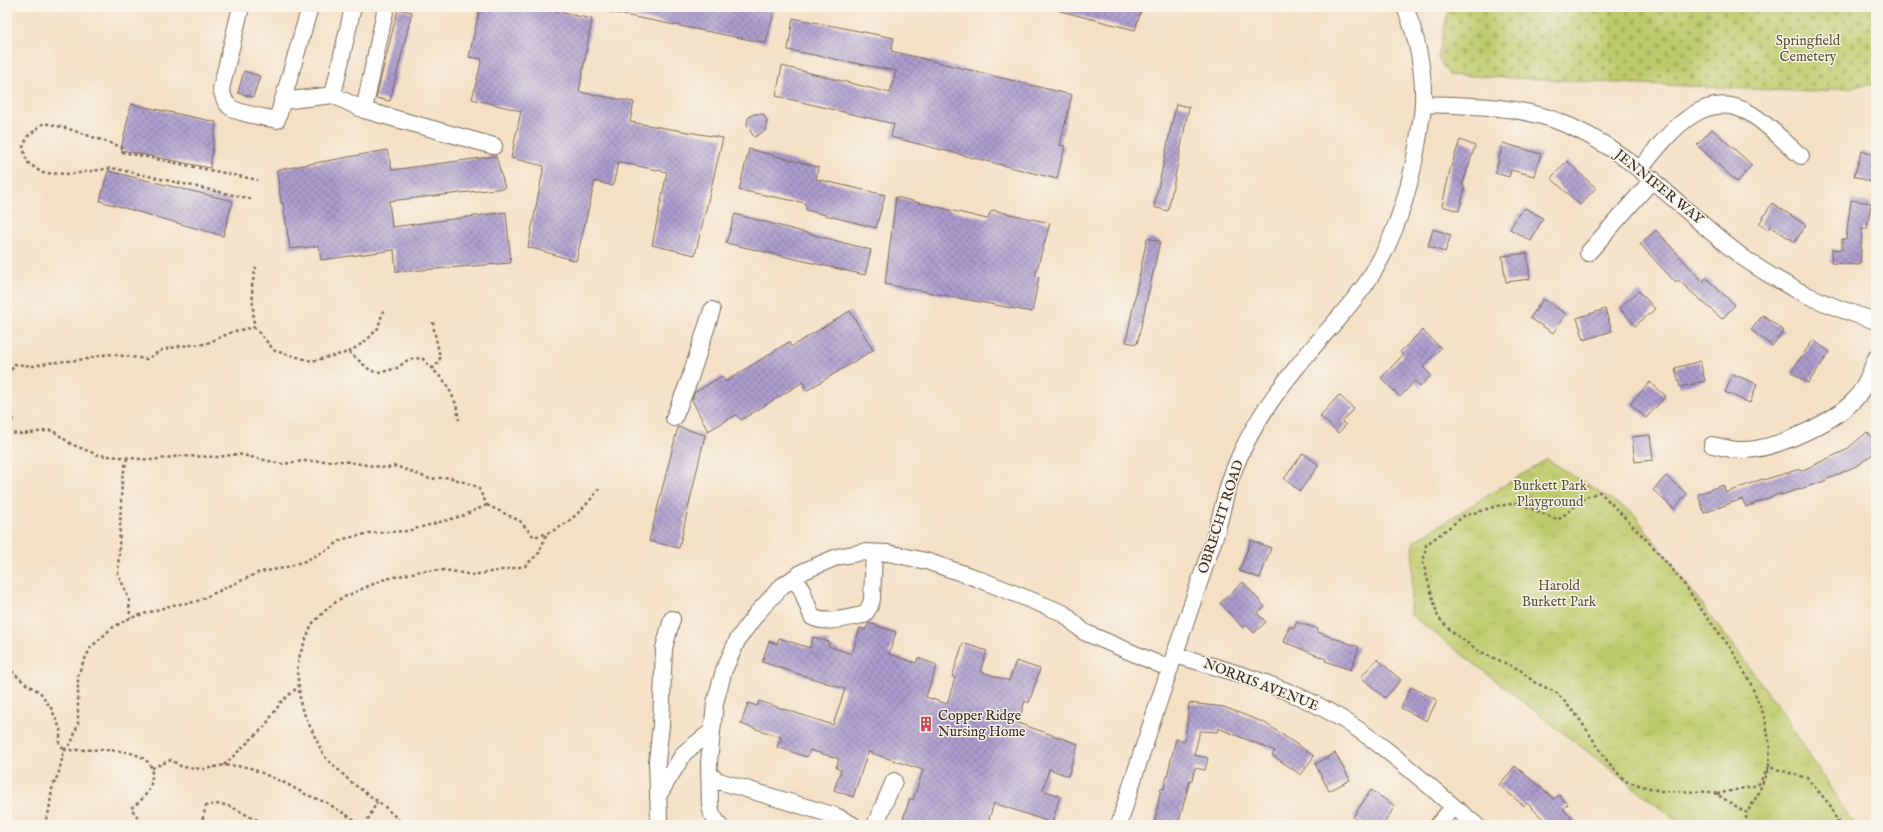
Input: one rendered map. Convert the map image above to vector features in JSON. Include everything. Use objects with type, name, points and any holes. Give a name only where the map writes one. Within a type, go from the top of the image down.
[{"type":"street","points":[[241,7],[221,89],[224,99],[229,107],[239,111],[277,120],[310,7]]},
{"type":"street","points":[[333,95],[353,7]]},
{"type":"street","points":[[364,110],[386,7]]},
{"type":"street","name":"OBRECHT ROAD","points":[[1119,825],[1172,662],[1214,541],[1234,469],[1242,450],[1278,390],[1364,285],[1380,261],[1394,230],[1407,194],[1415,160],[1423,104],[1418,50],[1413,28],[1405,7]]},
{"type":"street","points":[[282,101],[333,95],[364,110],[494,146]]},
{"type":"street","name":"JENNIFER WAY","points":[[1423,104],[1485,106],[1519,111],[1552,119],[1616,151],[1653,179],[1745,258],[1776,279],[1802,294],[1838,309],[1876,321]]},
{"type":"street","points":[[1640,169],[1679,124],[1703,109],[1719,106],[1735,106],[1752,114],[1801,156]]},
{"type":"street","points":[[1588,253],[1653,179]]},
{"type":"street","points":[[674,418],[689,381],[712,310]]},
{"type":"street","points":[[1712,445],[1744,450],[1767,447],[1785,441],[1822,423],[1845,409],[1857,397],[1866,383],[1876,358]]},
{"type":"street","name":"NORRIS AVENUE","points":[[719,825],[712,814],[710,806],[709,774],[712,731],[715,703],[724,670],[738,639],[757,613],[782,586],[804,571],[837,557],[862,552],[874,552],[888,553],[926,561],[992,584],[1063,613],[1084,632],[1172,662],[1235,672],[1303,699],[1330,712],[1362,733],[1400,761],[1476,825]]},
{"type":"street","points":[[793,579],[801,588],[812,617],[817,620],[828,621],[864,615],[870,606],[872,599],[874,552]]},
{"type":"street","points":[[656,825],[659,818],[657,762],[661,725],[664,648],[672,619]]},
{"type":"street","points":[[658,796],[684,753],[712,731]]},
{"type":"street","points":[[709,774],[719,781],[836,816],[854,825]]},
{"type":"street","points":[[875,825],[894,781]]},
{"type":"street","points":[[1438,825],[1453,807]]},
{"type":"path","points":[[251,199],[112,168],[72,174],[42,173],[27,162],[23,147],[28,136],[44,123],[66,128],[122,147],[122,152],[258,180]]},
{"type":"path","points":[[256,267],[252,286],[254,327],[275,351],[312,360],[349,352],[367,340],[378,328],[383,311]]},
{"type":"path","points":[[432,369],[440,361],[439,348],[434,336],[433,321]]},
{"type":"path","points":[[7,381],[8,375],[15,364],[33,366],[87,359],[108,354],[147,359],[162,350],[180,346],[205,344],[232,332],[254,327]]},
{"type":"path","points":[[349,352],[371,371],[382,372],[397,368],[409,359],[422,358],[447,384],[456,404],[459,420]]},
{"type":"path","points":[[7,395],[13,416],[12,425],[7,432],[23,434],[52,430],[72,444],[98,455],[152,460],[180,456],[218,457],[238,454],[282,464],[303,461],[342,462],[386,468],[396,466],[430,479],[449,477],[478,487],[487,505],[520,521],[534,537],[553,531],[570,519],[590,501],[600,488]]},
{"type":"path","points":[[127,458],[122,479],[118,574],[129,599],[130,618]]},
{"type":"path","points":[[1745,825],[1747,813],[1758,794],[1769,767],[1770,748],[1765,718],[1750,682],[1732,650],[1700,608],[1682,581],[1656,550],[1600,492],[1586,496],[1558,520],[1518,503],[1497,506],[1464,516],[1426,545],[1423,563],[1438,617],[1452,632],[1477,650],[1520,670],[1534,682],[1557,693],[1578,717],[1608,762],[1625,781],[1660,791],[1713,792],[1747,813]]},
{"type":"path","points":[[44,825],[49,811],[52,789],[59,772],[64,750],[71,744],[78,724],[78,675],[91,647],[112,628],[130,618],[173,605],[195,602],[260,572],[284,568],[305,561],[327,550],[343,539],[370,533],[407,531],[462,516],[487,505]]},
{"type":"path","points":[[404,825],[352,783],[324,756],[301,707],[297,670],[300,654],[312,624],[329,607],[340,599],[382,580],[421,571],[445,570],[473,575],[525,566],[539,553],[547,533]]},
{"type":"path","points":[[7,667],[26,684],[40,692],[51,708],[61,731],[59,742],[64,750]]},
{"type":"path","points":[[224,765],[265,726],[281,702],[299,686]]},
{"type":"path","points":[[64,750],[126,752],[144,758],[152,768],[152,784],[142,798],[131,808],[143,825]]},
{"type":"path","points":[[152,768],[171,760],[182,767],[205,768],[224,765],[248,766],[286,783],[305,794],[327,802],[364,825],[377,802]]},
{"type":"path","points":[[1716,794],[1758,785],[1769,767]]},
{"type":"path","points":[[1769,767],[1807,778],[1830,805],[1839,825]]},
{"type":"path","points":[[201,825],[206,806],[217,803],[230,806],[260,821],[282,825]]},
{"type":"green space","name":"Springfield Cemetery","points":[[1449,7],[1876,7],[1876,84],[1813,92],[1449,75],[1438,58]]},
{"type":"green space","name":"Harold Burkett Park","points":[[1547,459],[1634,514],[1776,703],[1854,825],[1682,825],[1410,614],[1414,541]]},
{"type":"building","points":[[480,7],[545,7],[544,9],[592,19],[579,92],[634,102],[630,122],[723,138],[695,255],[652,245],[667,172],[618,162],[613,186],[595,181],[576,261],[528,247],[544,166],[511,158],[521,111],[472,99],[482,59],[469,57]]},
{"type":"building","points":[[610,7],[753,7],[774,11],[766,43],[609,12]]},
{"type":"building","points":[[1061,7],[1142,7],[1135,30],[1060,11]]},
{"type":"building","points":[[398,9],[412,12],[390,101],[376,98]]},
{"type":"building","points":[[793,18],[894,38],[891,51],[1072,95],[1060,145],[1065,146],[1057,179],[891,137],[894,124],[776,96],[782,66],[890,93],[896,71],[788,50]]},
{"type":"building","points":[[244,71],[260,76],[253,97],[238,93]]},
{"type":"building","points":[[131,104],[216,122],[210,168],[121,150]]},
{"type":"building","points":[[1176,104],[1189,107],[1168,211],[1154,207]]},
{"type":"building","points":[[754,114],[763,114],[767,121],[765,131],[754,137],[747,125],[748,118]]},
{"type":"building","points":[[1712,129],[1752,165],[1737,182],[1697,145]]},
{"type":"building","points":[[1460,140],[1475,146],[1462,186],[1465,187],[1459,211],[1442,206],[1450,170]]},
{"type":"building","points":[[1503,143],[1541,154],[1534,176],[1511,170],[1509,177],[1495,173]]},
{"type":"building","points":[[749,149],[818,167],[816,179],[885,195],[876,228],[806,210],[805,203],[739,190]]},
{"type":"building","points":[[387,150],[392,170],[496,156],[505,188],[389,201],[392,227],[506,212],[511,263],[396,272],[394,250],[321,260],[319,246],[290,249],[283,203],[281,203],[277,170]]},
{"type":"building","points":[[1862,151],[1876,156],[1876,174],[1873,183],[1854,176]]},
{"type":"building","points":[[1567,161],[1596,188],[1580,205],[1551,178]]},
{"type":"building","points":[[108,171],[233,201],[223,236],[100,201]]},
{"type":"building","points":[[896,197],[987,219],[992,210],[1050,223],[1035,276],[1039,277],[1032,312],[885,284]]},
{"type":"building","points":[[1851,200],[1871,203],[1867,229],[1862,229],[1860,265],[1831,263],[1832,249],[1842,250],[1842,239],[1846,239]]},
{"type":"building","points":[[1772,203],[1806,225],[1795,242],[1770,226],[1768,230],[1759,224]]},
{"type":"building","points":[[1525,208],[1543,218],[1531,241],[1510,229],[1518,215]]},
{"type":"building","points":[[735,214],[871,250],[865,275],[726,243]]},
{"type":"building","points":[[1433,229],[1451,235],[1445,252],[1428,246]]},
{"type":"building","points":[[1656,230],[1703,282],[1706,278],[1735,305],[1722,319],[1678,280],[1676,283],[1640,244]]},
{"type":"building","points":[[1147,238],[1160,241],[1137,344],[1126,342]]},
{"type":"building","points":[[1527,253],[1530,279],[1506,282],[1502,256]]},
{"type":"building","points":[[1639,291],[1655,309],[1635,326],[1619,308]]},
{"type":"building","points":[[1543,299],[1566,314],[1553,333],[1530,318]]},
{"type":"building","points":[[1605,309],[1612,331],[1584,340],[1577,318]]},
{"type":"building","points":[[850,311],[873,350],[806,391],[803,382],[741,420],[736,415],[708,431],[692,400],[694,393],[722,376],[725,382],[789,342],[791,347]]},
{"type":"building","points":[[1763,315],[1784,331],[1772,346],[1751,330]]},
{"type":"building","points":[[1422,330],[1441,348],[1423,367],[1431,375],[1420,387],[1415,381],[1400,397],[1381,378],[1403,355],[1400,352]]},
{"type":"building","points":[[1813,340],[1830,352],[1808,383],[1791,372]]},
{"type":"building","points":[[1700,361],[1705,381],[1680,387],[1675,368]]},
{"type":"building","points":[[1733,374],[1757,384],[1750,403],[1725,392]]},
{"type":"building","points":[[1650,382],[1666,396],[1646,418],[1630,404]]},
{"type":"building","points":[[1339,395],[1354,409],[1342,422],[1346,425],[1338,433],[1320,416]]},
{"type":"building","points":[[678,427],[705,435],[679,548],[649,541]]},
{"type":"building","points":[[1867,432],[1876,442],[1876,451],[1860,464],[1822,482],[1781,495],[1781,493],[1746,507],[1742,499],[1704,513],[1698,494],[1723,485],[1726,493],[1762,479],[1763,480],[1800,469],[1801,471],[1846,450]]},
{"type":"building","points":[[1650,435],[1653,460],[1635,462],[1632,437]]},
{"type":"building","points":[[1303,453],[1319,465],[1300,491],[1284,479]]},
{"type":"building","points":[[1666,476],[1687,494],[1674,509],[1653,490]]},
{"type":"building","points":[[1251,540],[1271,548],[1260,578],[1239,571]]},
{"type":"building","points":[[1243,582],[1265,607],[1257,613],[1266,622],[1254,633],[1246,625],[1243,628],[1220,603]]},
{"type":"building","points":[[1297,622],[1318,629],[1317,632],[1359,647],[1351,670],[1325,661],[1326,659],[1284,642],[1289,627],[1294,628]]},
{"type":"building","name":"Copper Ridge Nursing Home","points":[[869,623],[896,632],[889,654],[916,663],[918,658],[937,665],[926,697],[947,704],[955,678],[952,677],[963,643],[987,651],[980,671],[985,673],[1009,681],[1016,661],[1040,669],[1029,703],[1025,701],[1018,723],[1078,744],[1068,776],[1049,769],[1043,790],[1060,796],[1052,823],[994,803],[987,825],[901,825],[910,798],[913,800],[923,770],[868,752],[853,797],[834,790],[841,770],[836,768],[839,759],[810,750],[807,757],[777,747],[781,737],[741,724],[748,703],[757,706],[759,701],[833,725],[845,689],[762,662],[769,641],[777,644],[779,638],[810,648],[813,637],[829,642],[828,646],[852,654],[860,628],[865,630]]},
{"type":"building","points":[[1377,659],[1401,680],[1385,698],[1361,677]]},
{"type":"building","points":[[1411,687],[1437,700],[1427,721],[1401,708]]},
{"type":"building","points":[[1189,703],[1224,707],[1265,723],[1314,756],[1301,775],[1272,755],[1275,751],[1218,728],[1217,732],[1200,731],[1194,755],[1208,758],[1205,770],[1195,768],[1192,780],[1190,780],[1178,825],[1154,825],[1161,788],[1164,789],[1176,739],[1185,741]]},
{"type":"building","points":[[1335,753],[1350,780],[1329,791],[1315,764]]},
{"type":"building","points":[[1515,766],[1554,799],[1559,795],[1568,804],[1563,809],[1580,825],[1549,825],[1527,803],[1524,806],[1499,785]]},
{"type":"building","points":[[1371,790],[1395,806],[1383,825],[1365,825],[1353,817]]},
{"type":"place","name":"Copper Ridge Nursing Home","points":[[926,724]]},
{"type":"park label","name":"Burkett Park Playground","points":[[1550,494]]}]
